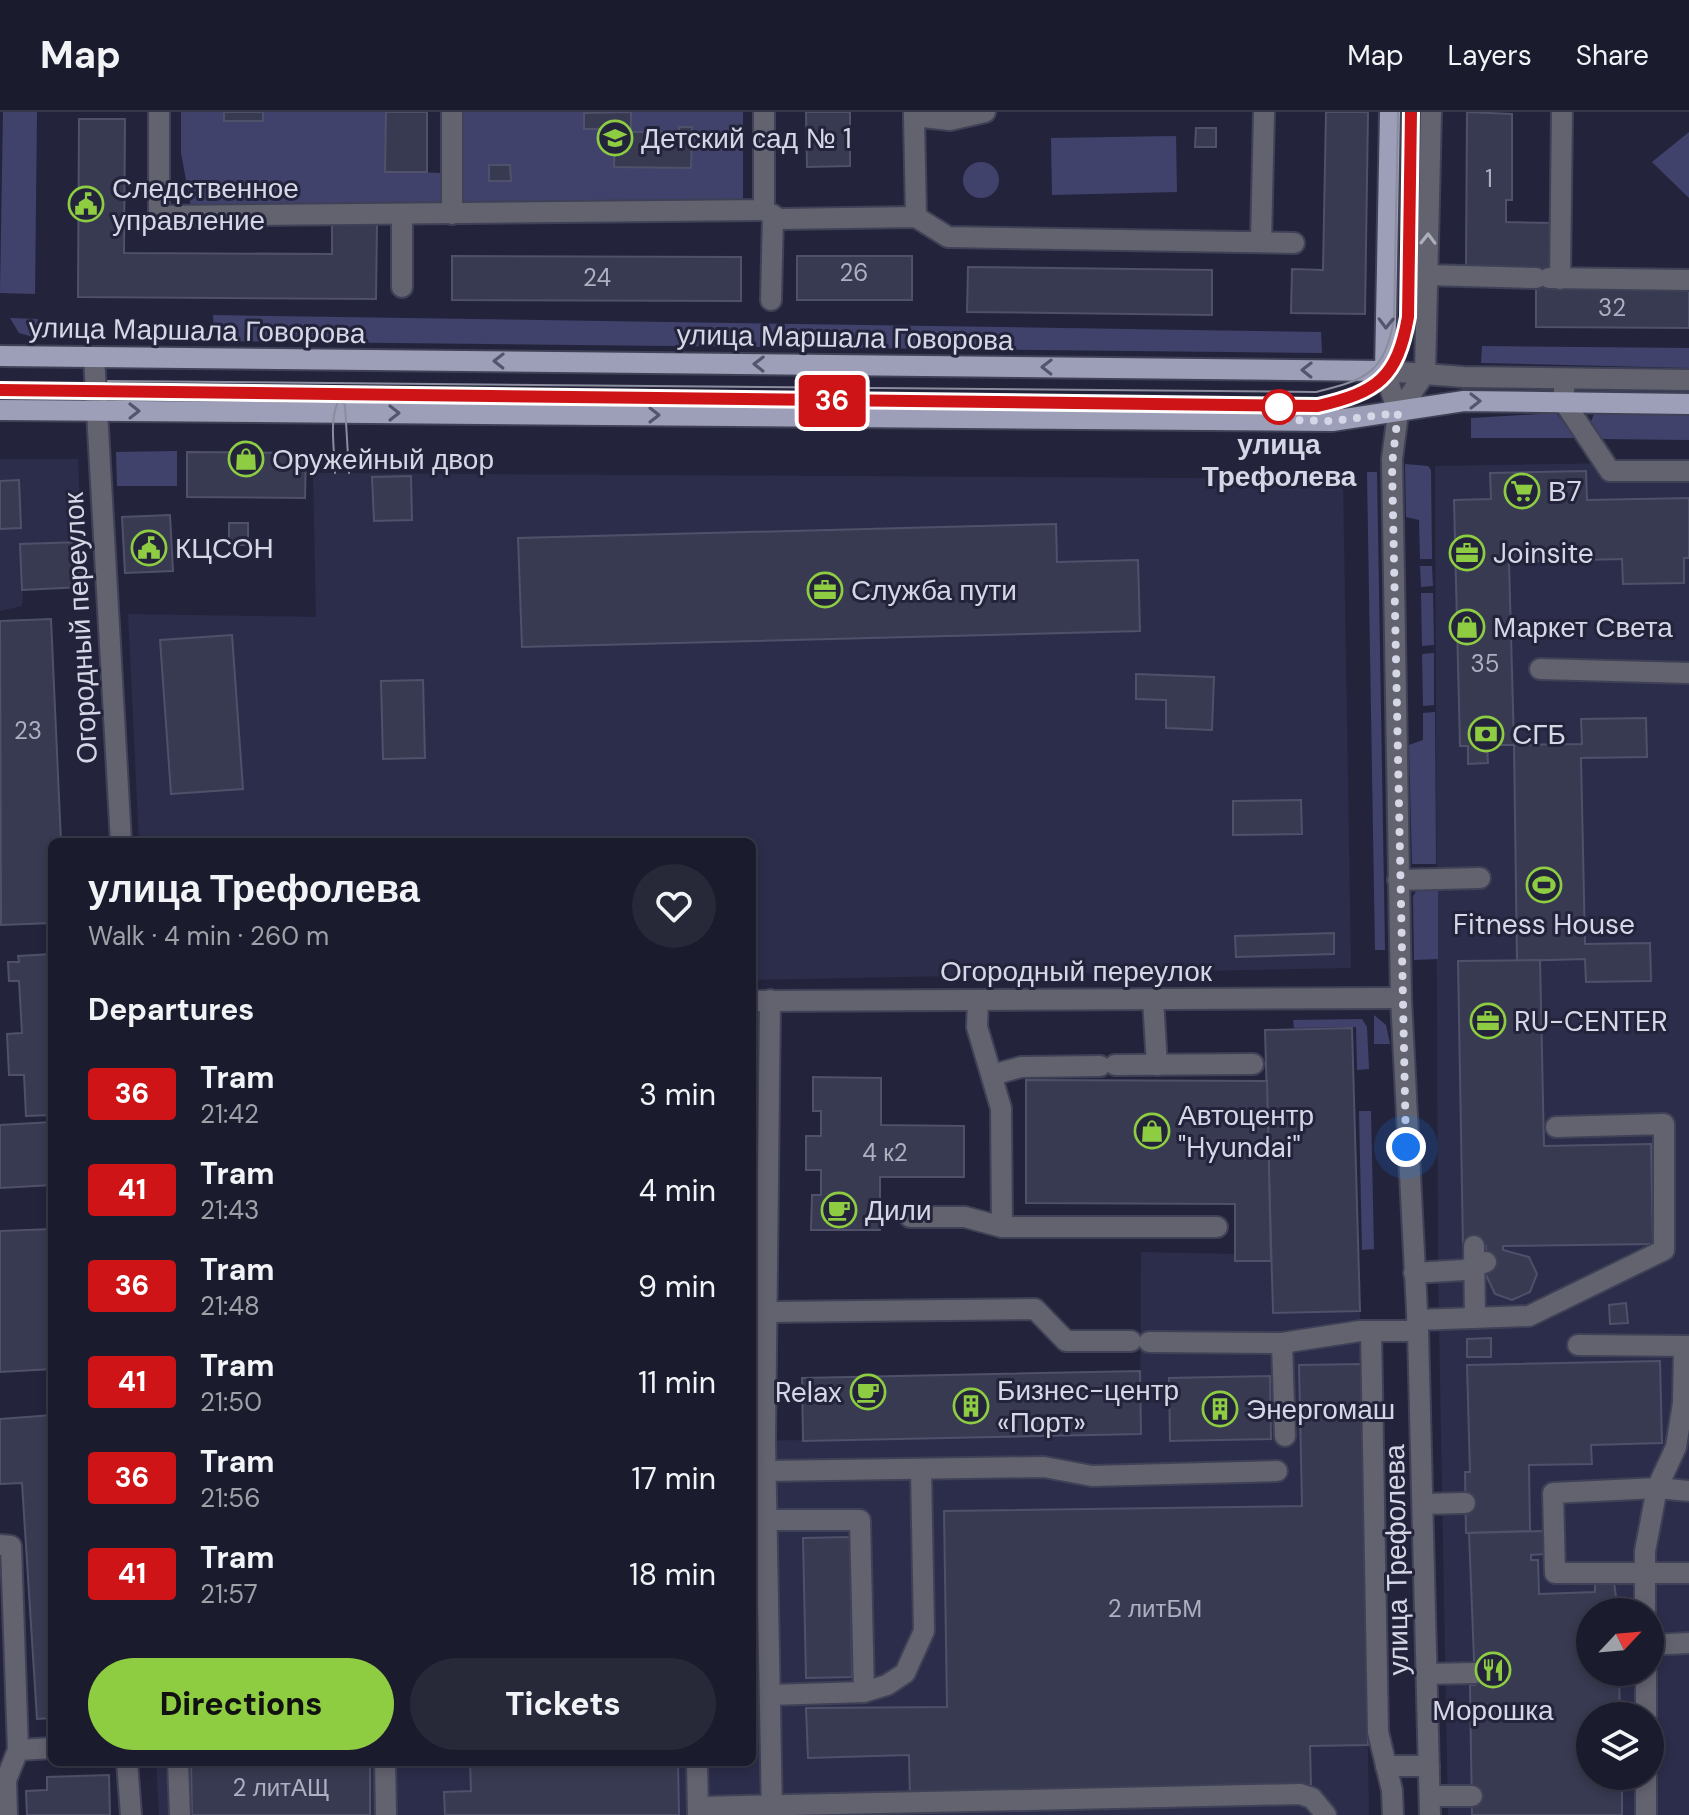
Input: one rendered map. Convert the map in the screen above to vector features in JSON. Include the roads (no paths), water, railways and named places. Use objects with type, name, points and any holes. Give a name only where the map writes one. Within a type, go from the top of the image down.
[{"type":"main road","points":[[1385,371],[1390,112]]},
{"type":"main road","name":"улица Маршала Говорова","points":[[0,356],[1385,371]]},
{"type":"main road","points":[[0,410],[1316,421],[1398,413],[1464,401],[1689,404]]},
{"type":"street","points":[[159,112],[159,216],[768,213],[779,219],[916,217],[948,237],[1294,243]]},
{"type":"street","points":[[452,112],[452,214]]},
{"type":"street","points":[[764,112],[771,300]]},
{"type":"street","points":[[916,217],[914,114],[950,120],[985,112]]},
{"type":"street","points":[[1261,242],[1264,112]]},
{"type":"street","points":[[1425,373],[1431,112]]},
{"type":"street","points":[[1549,278],[1562,112]]},
{"type":"street","points":[[402,214],[402,287]]},
{"type":"street","points":[[1428,275],[1689,280]]},
{"type":"street","name":"Огородный переулок","points":[[94,357],[121,838]]},
{"type":"street","points":[[1385,371],[1398,413]]},
{"type":"street","name":"улица Маршала Говорова","points":[[1385,371],[1464,377],[1689,380]]},
{"type":"street","name":"улица Трефолева","points":[[1425,373],[1398,413],[1392,459],[1401,998],[1418,1325],[1430,1806]]},
{"type":"street","points":[[1564,379],[1564,402],[1610,471],[1689,471]]},
{"type":"street","points":[[1540,669],[1689,673]]},
{"type":"street","points":[[1398,880],[1480,878]]},
{"type":"street","name":"Огородный переулок","points":[[761,1000],[1401,998]]},
{"type":"street","points":[[1153,999],[1157,1065]]},
{"type":"street","points":[[761,1000],[759,1283],[767,1312],[767,1520],[760,1586],[770,1695],[772,1811]]},
{"type":"street","points":[[978,1000],[977,1027],[1001,1108],[1002,1227]]},
{"type":"street","points":[[992,1075],[1021,1067],[1253,1064]]},
{"type":"street","points":[[767,1312],[1035,1309],[1066,1341],[1282,1343],[1475,1318],[1529,1316],[1664,1250],[1664,1124],[1556,1127]]},
{"type":"street","points":[[910,1217],[965,1217],[1002,1227],[1217,1227]]},
{"type":"street","points":[[1414,1273],[1478,1258],[1475,1318]]},
{"type":"street","points":[[1371,1331],[1378,1732],[1392,1790],[1393,1815]]},
{"type":"street","points":[[1282,1343],[1285,1436]]},
{"type":"street","points":[[1578,1345],[1687,1346],[1676,1447],[1657,1488],[1645,1551],[1645,1598]]},
{"type":"street","points":[[765,1471],[1044,1467],[1092,1476],[1277,1471]]},
{"type":"street","points":[[770,1695],[864,1692],[887,1685],[905,1673],[924,1631],[921,1469]]},
{"type":"street","points":[[1689,1491],[1657,1488],[1553,1493],[1555,1573],[1622,1570],[1645,1574],[1689,1573]]},
{"type":"street","points":[[1424,1504],[1465,1503]]},
{"type":"street","points":[[767,1520],[860,1520],[864,1692]]},
{"type":"street","points":[[0,1545],[11,1546],[18,1750],[6,1780],[7,1815]]},
{"type":"street","points":[[1664,1644],[1689,1643]]},
{"type":"street","points":[[1427,1674],[1475,1673]]},
{"type":"street","points":[[18,1750],[48,1748]]},
{"type":"street","points":[[127,1766],[131,1815]]},
{"type":"street","points":[[178,1766],[180,1815]]},
{"type":"street","points":[[385,1766],[386,1815]]},
{"type":"street","points":[[697,1766],[698,1811],[1300,1794],[1312,1798],[1326,1815]]},
{"type":"street","points":[[1386,1766],[1429,1766]]},
{"type":"street","points":[[1646,1790],[1646,1815]]},
{"type":"street","points":[[1430,1806],[1472,1796]]},
{"type":"tram line","points":[[108,381],[1316,392],[1349,383],[1371,371],[1379,362],[1390,337],[1394,319],[1398,112]]},
{"type":"tram line","points":[[0,390],[1318,406],[1357,395],[1382,380],[1398,356],[1404,338],[1408,317],[1411,112]]},
{"type":"tram line","name":"36","points":[[0,390],[1318,406],[1355,398],[1390,375],[1403,348],[1408,317],[1411,112]]},
{"type":"tram line","points":[[331,390],[345,405],[349,473]]},
{"type":"tram line","points":[[335,473],[333,422],[342,395]]},
{"type":"place","name":"Детский сад № 1","points":[[615,138]]},
{"type":"place","name":"Следственное управление","points":[[86,204]]},
{"type":"place","name":"улица Трефолева","points":[[1279,407]]},
{"type":"place","name":"Оружейный двор","points":[[246,459]]},
{"type":"place","name":"В7","points":[[1522,491]]},
{"type":"place","name":"КЦСОН","points":[[149,548]]},
{"type":"place","name":"Joinsite","points":[[1467,553]]},
{"type":"place","name":"Служба пути","points":[[825,590]]},
{"type":"place","name":"Маркет Света","points":[[1467,627]]},
{"type":"place","name":"СГБ","points":[[1486,734]]},
{"type":"place","name":"Fitness House","points":[[1544,885]]},
{"type":"place","name":"RU-CENTER","points":[[1488,1021]]},
{"type":"place","name":"Автоцентр \"Hyundai\"","points":[[1152,1131]]},
{"type":"place","name":"Дили","points":[[839,1210]]},
{"type":"place","name":"Relax","points":[[868,1392]]},
{"type":"place","name":"Бизнес-центр «Порт»","points":[[971,1406]]},
{"type":"place","name":"Энергомаш","points":[[1220,1409]]},
{"type":"place","name":"Морошка","points":[[1493,1670]]}]
